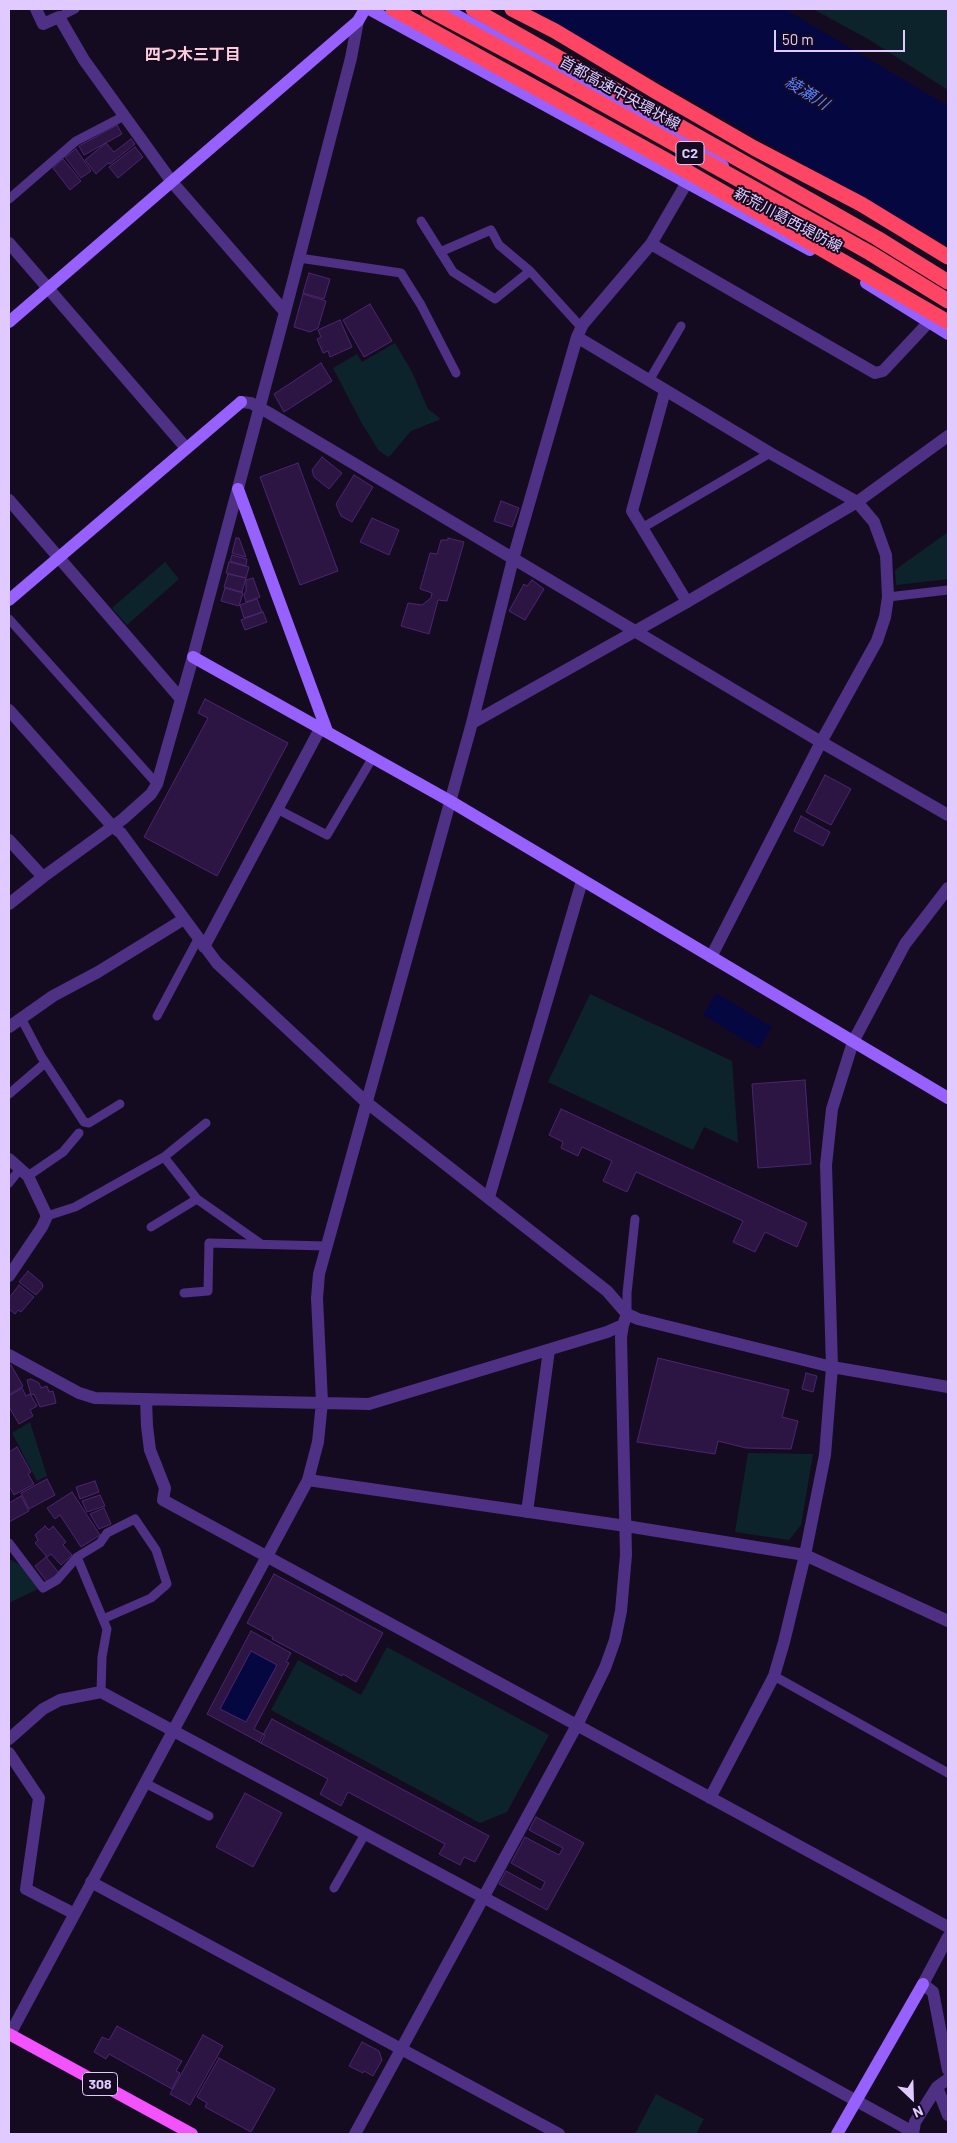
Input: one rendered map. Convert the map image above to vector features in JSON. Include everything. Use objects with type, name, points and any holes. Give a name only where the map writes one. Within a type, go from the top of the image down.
[{"type":"highway","points":[[394,9],[688,172],[948,322]]},
{"type":"highway","name":"首都高速中央環状線","points":[[428,9],[531,64],[861,248],[948,301]]},
{"type":"highway","points":[[473,9],[877,238],[948,282]]},
{"type":"highway","name":"首都高速中央環状線","points":[[512,9],[555,31],[754,148],[861,204],[948,257]]},
{"type":"main road","name":"308","points":[[9,2035],[192,2134]]},
{"type":"street","points":[[36,9],[43,24],[59,17],[84,60],[172,182],[285,312]]},
{"type":"street","points":[[9,322],[358,21],[365,9]]},
{"type":"street","name":"新荒川葛西堤防線","points":[[369,9],[848,271]]},
{"type":"street","name":"新荒川葛西堤防線","points":[[445,9],[701,147],[848,271]]},
{"type":"street","points":[[9,904],[113,826],[151,794],[157,784],[194,657],[285,312],[351,58],[358,21]]},
{"type":"street","points":[[9,2035],[73,1913],[308,1480],[318,1442],[322,1402],[317,1298],[319,1274],[472,723],[513,560],[579,332],[651,244],[686,184]]},
{"type":"street","points":[[9,243],[47,290],[186,448]]},
{"type":"street","points":[[651,244],[875,373],[883,371],[928,323]]},
{"type":"street","points":[[848,271],[948,334]]},
{"type":"street","points":[[579,332],[666,391],[857,502],[874,522],[886,555],[888,597],[877,641],[821,742],[711,957]]},
{"type":"street","points":[[666,391],[632,510],[687,602]]},
{"type":"street","points":[[9,600],[186,448],[241,402],[245,401],[821,742],[948,815]]},
{"type":"street","points":[[472,723],[687,602],[857,502],[948,436]]},
{"type":"street","points":[[238,488],[324,729]]},
{"type":"street","points":[[9,500],[181,699]]},
{"type":"street","points":[[194,657],[450,801],[948,1098]]},
{"type":"street","points":[[9,710],[121,833],[216,963],[366,1102],[607,1291],[625,1320],[621,1337],[626,1526],[624,1584],[616,1640],[577,1725],[355,2134]]},
{"type":"street","points":[[201,943],[324,729]]},
{"type":"street","points":[[9,840],[43,877]]},
{"type":"street","points":[[489,1198],[582,880]]},
{"type":"street","points":[[710,1798],[774,1676],[805,1555],[824,1455],[832,1367],[826,1165],[832,1109],[853,1042],[905,944],[948,888]]},
{"type":"street","points":[[9,1027],[53,996],[98,972],[184,919]]},
{"type":"street","points":[[9,1159],[24,1172],[48,1216],[9,1276]]},
{"type":"street","points":[[9,1354],[79,1394],[95,1398],[369,1404],[607,1332],[625,1320],[638,1319],[832,1367],[948,1387]]},
{"type":"street","points":[[527,1512],[549,1350]]},
{"type":"street","points":[[146,1400],[150,1450],[165,1488],[163,1500],[948,1927]]},
{"type":"street","points":[[308,1480],[626,1526],[805,1555],[948,1621]]},
{"type":"street","points":[[9,1739],[43,1709],[52,1704],[60,1700],[101,1692],[856,2099],[913,2133],[915,2122],[937,2087],[948,2079]]},
{"type":"street","points":[[9,1753],[39,1798],[26,1889],[73,1913]]},
{"type":"street","points":[[91,1882],[559,2134]]},
{"type":"street","points":[[837,2134],[948,1937]]},
{"type":"street","points":[[923,1984],[933,1992],[948,2070]]},
{"type":"street","points":[[937,2087],[948,2115]]},
{"type":"lane","points":[[59,17],[75,9]]},
{"type":"lane","points":[[9,199],[76,141],[124,116]]},
{"type":"lane","points":[[421,220],[453,272],[495,299],[530,271]]},
{"type":"lane","points":[[440,252],[491,230],[499,245],[530,271],[579,332]]},
{"type":"lane","points":[[299,258],[401,273],[421,305],[456,373]]},
{"type":"lane","points":[[650,379],[681,326]]},
{"type":"lane","points":[[642,528],[770,453]]},
{"type":"lane","points":[[888,597],[948,590]]},
{"type":"lane","points":[[9,619],[157,784]]},
{"type":"lane","points":[[277,809],[327,836],[373,757]]},
{"type":"lane","points":[[157,1016],[201,943]]},
{"type":"lane","points":[[21,1018],[45,1063],[84,1122],[89,1123],[120,1104]]},
{"type":"lane","points":[[9,1094],[45,1063]]},
{"type":"lane","points":[[48,1216],[75,1207],[164,1157],[206,1123]]},
{"type":"lane","points":[[9,1183],[24,1172],[63,1152],[79,1133]]},
{"type":"lane","points":[[164,1157],[197,1199],[261,1244]]},
{"type":"lane","points":[[151,1226],[197,1199]]},
{"type":"lane","points":[[625,1320],[635,1219]]},
{"type":"lane","points":[[184,1293],[208,1292],[209,1243],[326,1246]]},
{"type":"lane","points":[[9,1543],[43,1588],[57,1580],[77,1557],[100,1542],[107,1533],[135,1519],[156,1550],[167,1584],[151,1598],[103,1619]]},
{"type":"lane","points":[[77,1557],[107,1629],[102,1657],[101,1692]]},
{"type":"lane","points":[[774,1676],[948,1774]]},
{"type":"lane","points":[[145,1783],[209,1816]]},
{"type":"lane","points":[[334,1888],[365,1834]]},
{"type":"shaded area","points":[[813,9],[948,9],[948,90],[868,39]]},
{"type":"shaded area","points":[[395,343],[412,372],[428,409],[441,419],[411,431],[389,457],[379,451],[361,422],[333,368],[357,354],[362,362]]},
{"type":"shaded area","points":[[948,532],[948,579],[896,585],[895,570]]},
{"type":"shaded area","points":[[165,562],[179,579],[127,625],[112,608]]},
{"type":"shaded area","points":[[590,994],[732,1061],[738,1143],[704,1127],[693,1150],[548,1082]]},
{"type":"shaded area","points":[[30,1422],[47,1476],[37,1481],[12,1433]]},
{"type":"shaded area","points":[[748,1453],[813,1454],[801,1525],[789,1540],[735,1532]]},
{"type":"shaded area","points":[[9,1559],[24,1567],[40,1588],[9,1603]]},
{"type":"shaded area","points":[[387,1647],[549,1735],[507,1812],[480,1823],[271,1710],[298,1660],[361,1695]]},
{"type":"shaded area","points":[[656,2094],[704,2119],[696,2134],[635,2134]]},
{"type":"water","name":"綾瀬川","points":[[530,9],[785,9],[948,106],[948,246]]},
{"type":"water","points":[[716,993],[772,1027],[759,1049],[703,1015]]},
{"type":"water","points":[[251,1651],[277,1665],[246,1722],[220,1709]]},
{"type":"building","points":[[117,125],[122,134],[84,155],[79,146]]},
{"type":"building","points":[[131,139],[135,144],[96,174],[85,160],[106,143],[114,152]]},
{"type":"building","points":[[135,147],[143,157],[118,178],[109,167]]},
{"type":"building","points":[[76,149],[91,171],[81,178],[65,157]]},
{"type":"building","points":[[63,159],[81,181],[70,190],[53,168]]},
{"type":"building","points":[[309,273],[330,279],[324,299],[303,293]]},
{"type":"building","points":[[303,294],[326,301],[318,328],[310,332],[294,327]]},
{"type":"building","points":[[370,304],[392,341],[364,357],[343,320]]},
{"type":"building","points":[[340,320],[352,347],[330,357],[328,351],[323,353],[317,339],[321,337],[318,330]]},
{"type":"building","points":[[321,363],[332,381],[284,412],[274,394]]},
{"type":"building","points":[[322,457],[342,473],[329,489],[314,477],[312,470]]},
{"type":"building","points":[[298,463],[338,571],[300,585],[260,477]]},
{"type":"building","points":[[354,475],[373,487],[352,522],[341,516],[336,504]]},
{"type":"building","points":[[501,501],[519,508],[512,527],[494,521]]},
{"type":"building","points":[[372,518],[399,530],[389,555],[360,542]]},
{"type":"building","points":[[236,538],[239,538],[246,557],[232,553]]},
{"type":"building","points":[[448,538],[464,542],[447,601],[438,600],[429,634],[401,626],[408,603],[422,605],[431,598],[432,593],[420,589],[430,553],[437,554],[441,540],[448,540]]},
{"type":"building","points":[[232,555],[247,559],[246,566],[230,561]]},
{"type":"building","points":[[229,562],[249,567],[246,578],[226,573]]},
{"type":"building","points":[[228,574],[246,578],[242,592],[224,587]]},
{"type":"building","points":[[253,578],[260,597],[246,602],[244,595],[246,580]]},
{"type":"building","points":[[532,580],[544,589],[525,620],[509,611],[524,584],[527,586]]},
{"type":"building","points":[[225,588],[243,593],[239,606],[221,601]]},
{"type":"building","points":[[257,599],[262,612],[244,618],[240,605]]},
{"type":"building","points":[[263,612],[267,622],[245,630],[241,620]]},
{"type":"building","points":[[205,699],[288,743],[217,876],[144,837],[208,718],[198,713]]},
{"type":"building","points":[[825,775],[851,789],[831,825],[806,812]]},
{"type":"building","points":[[801,816],[830,832],[823,846],[794,831]]},
{"type":"building","points":[[805,1080],[811,1164],[758,1168],[752,1084]]},
{"type":"building","points":[[561,1109],[807,1223],[797,1247],[765,1232],[755,1252],[733,1242],[743,1221],[636,1172],[627,1192],[603,1181],[612,1161],[582,1147],[578,1156],[561,1148],[563,1142],[549,1135]]},
{"type":"building","points":[[28,1271],[42,1283],[43,1287],[36,1295],[19,1282]]},
{"type":"building","points":[[19,1285],[34,1297],[21,1312],[18,1310],[15,1314],[9,1309],[9,1298]]},
{"type":"building","points":[[658,1358],[789,1390],[782,1417],[798,1421],[791,1449],[746,1448],[718,1441],[715,1454],[637,1442]]},
{"type":"building","points":[[11,1365],[23,1386],[9,1395],[9,1366]]},
{"type":"building","points":[[806,1373],[817,1376],[813,1392],[802,1389]]},
{"type":"building","points":[[31,1379],[39,1383],[41,1388],[47,1386],[49,1392],[53,1391],[56,1403],[40,1407],[34,1394],[31,1395],[27,1380]]},
{"type":"building","points":[[22,1388],[26,1396],[30,1394],[37,1406],[30,1410],[33,1416],[19,1424],[9,1407],[9,1396]]},
{"type":"building","points":[[17,1447],[31,1472],[28,1474],[34,1484],[14,1495],[9,1486],[9,1452]]},
{"type":"building","points":[[47,1479],[55,1495],[29,1509],[21,1493]]},
{"type":"building","points":[[95,1481],[99,1492],[80,1499],[76,1487]]},
{"type":"building","points":[[72,1492],[100,1535],[81,1547],[60,1515],[55,1519],[47,1508]]},
{"type":"building","points":[[100,1495],[105,1506],[87,1512],[82,1501]]},
{"type":"building","points":[[21,1496],[29,1511],[9,1522],[9,1503]]},
{"type":"building","points":[[104,1508],[111,1524],[99,1529],[90,1514]]},
{"type":"building","points":[[45,1526],[49,1530],[53,1526],[66,1542],[63,1545],[72,1555],[61,1565],[51,1554],[47,1557],[35,1543],[38,1540],[35,1535]]},
{"type":"building","points":[[46,1557],[59,1573],[47,1582],[35,1566]]},
{"type":"building","points":[[274,1574],[383,1633],[356,1682],[272,1639],[273,1637],[247,1623]]},
{"type":"building","points":[[251,1631],[291,1653],[286,1662],[289,1663],[254,1729],[265,1735],[261,1743],[207,1714]],"holes":[[[251,1651],[277,1665],[246,1722],[220,1709]]]},
{"type":"building","points":[[272,1719],[489,1836],[475,1862],[464,1857],[460,1865],[439,1854],[445,1844],[348,1792],[341,1806],[320,1794],[328,1779],[259,1742]]},
{"type":"building","points":[[245,1793],[282,1813],[253,1867],[216,1847]]},
{"type":"building","points":[[536,1817],[584,1843],[547,1910],[499,1884],[506,1871],[541,1890],[545,1882],[511,1863],[525,1837],[559,1855],[563,1848],[529,1830]]},
{"type":"building","points":[[117,2026],[182,2061],[176,2071],[180,2073],[172,2089],[109,2054],[106,2059],[94,2052],[102,2037],[109,2040]]},
{"type":"building","points":[[203,2035],[223,2046],[190,2105],[170,2094]]},
{"type":"building","points":[[362,2042],[379,2051],[382,2060],[373,2076],[349,2066]]},
{"type":"building","points":[[219,2058],[275,2089],[251,2132],[205,2107],[207,2103],[197,2097]]},
{"type":"district","name":"四つ木三丁目","points":[[193,55]]}]
